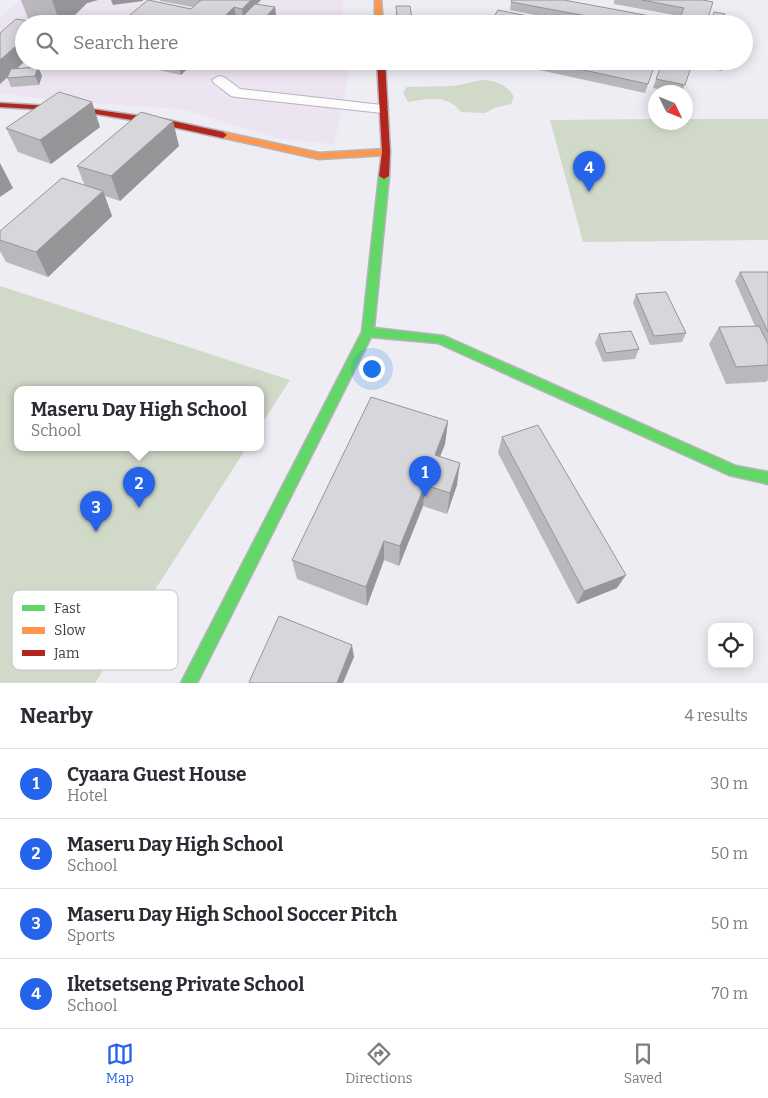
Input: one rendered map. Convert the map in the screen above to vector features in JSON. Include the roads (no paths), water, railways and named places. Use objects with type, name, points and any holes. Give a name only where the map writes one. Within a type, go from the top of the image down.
[{"type":"street","points":[[378,0],[379,15]]},
{"type":"street","points":[[189,683],[368,332],[386,152],[381,70]]},
{"type":"street","points":[[0,105],[84,110],[168,123],[319,156],[386,152]]},
{"type":"street","points":[[368,332],[440,339],[734,471],[768,478]]},
{"type":"lane","points":[[219,80],[236,93],[382,109]]},
{"type":"place","name":"Iketsetseng Private School","points":[[589,192]]},
{"type":"place","name":"Cyaara Guest House","points":[[425,497]]},
{"type":"place","name":"Maseru Day High School","points":[[139,508]]},
{"type":"place","name":"Maseru Day High School Soccer Pitch","points":[[96,532]]}]
